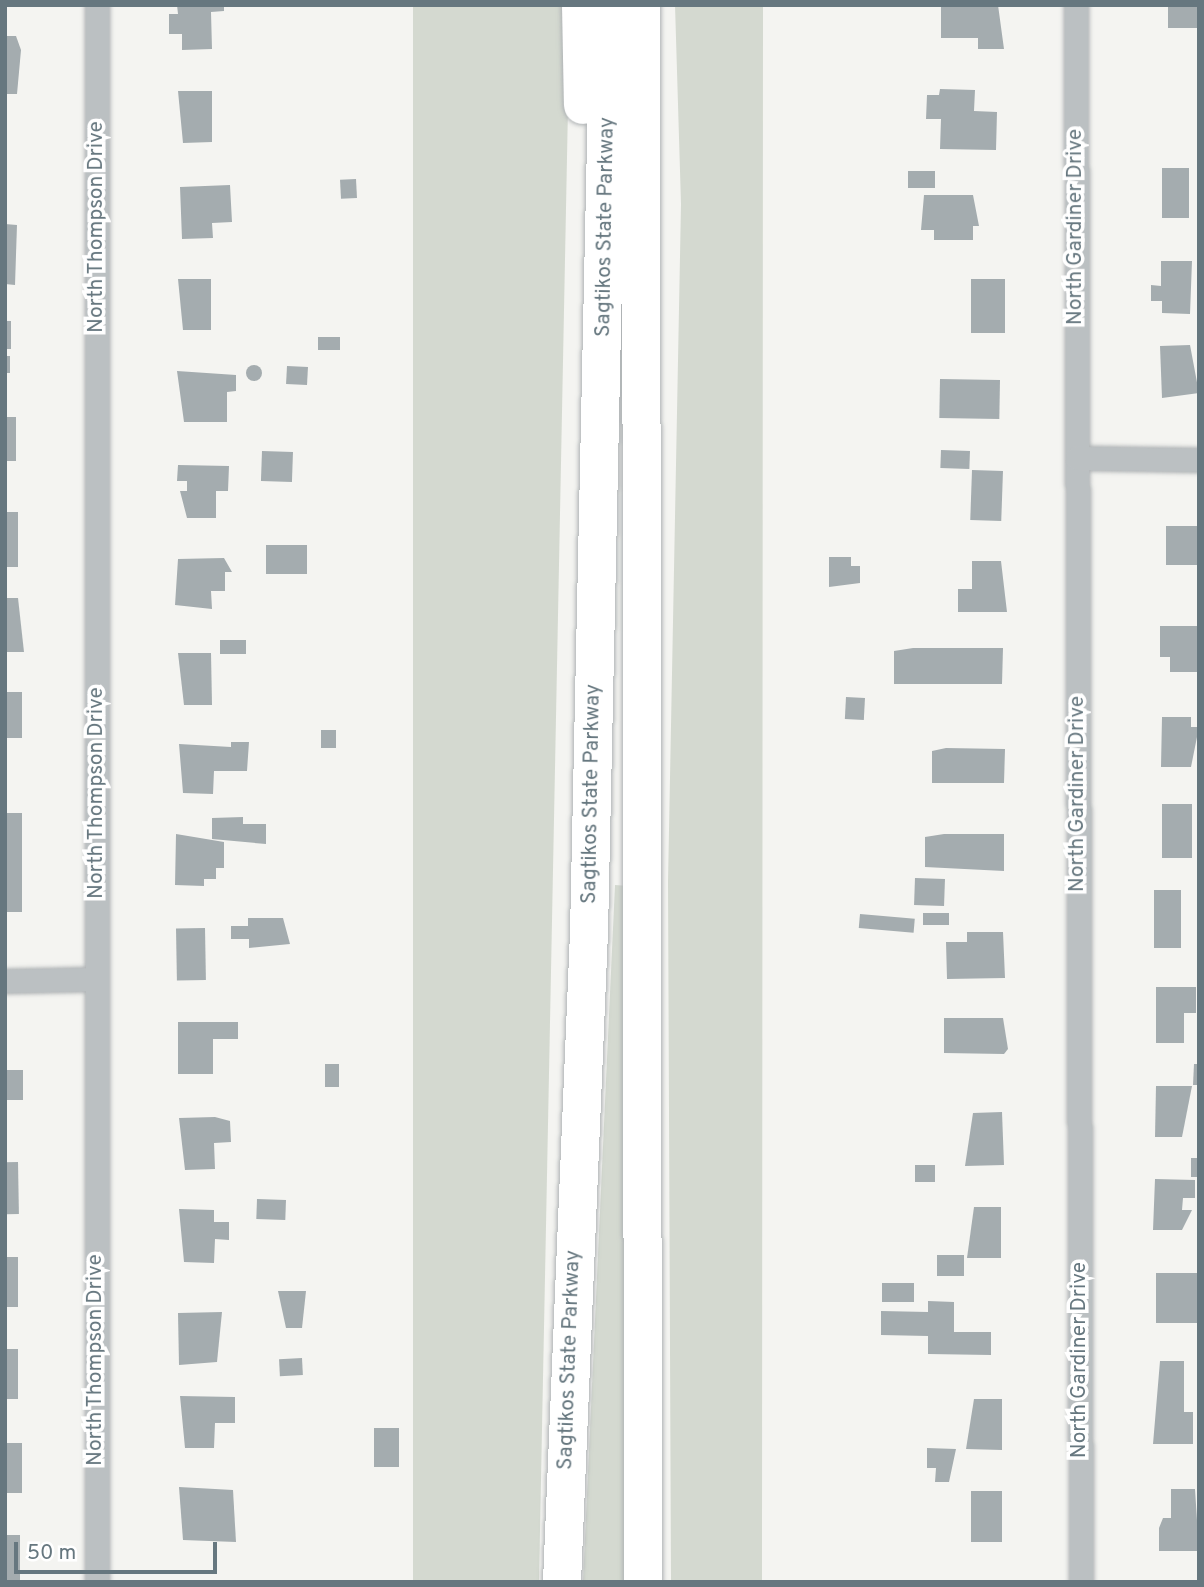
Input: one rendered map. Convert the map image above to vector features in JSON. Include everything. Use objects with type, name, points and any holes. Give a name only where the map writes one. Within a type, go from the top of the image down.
[{"type":"highway","points":[[581,5],[584,148],[603,340]]},
{"type":"highway","name":"Sagtikos State Parkway","points":[[562,1582],[589,933],[610,5]]},
{"type":"highway","name":"Sagtikos State Parkway","points":[[643,17],[643,1582]]},
{"type":"street","name":"North Thompson Drive","points":[[97,5],[97,1582]]},
{"type":"street","name":"North Gardiner Drive","points":[[1076,5],[1081,1582]]},
{"type":"street","points":[[1077,458],[1199,460]]},
{"type":"street","points":[[5,981],[96,979]]},
{"type":"shaded area","points":[[413,5],[570,5],[539,1582],[413,1582]]},
{"type":"shaded area","points":[[675,5],[763,5],[762,1582],[671,1582],[668,882],[681,204]]},
{"type":"shaded area","points":[[615,885],[629,886],[632,1582],[583,1582]]},
{"type":"building","points":[[177,5],[224,5],[224,11],[211,12],[212,49],[182,50],[182,34],[169,34],[169,14],[178,14]]},
{"type":"building","points":[[941,5],[998,5],[1004,49],[978,49],[978,38],[941,38]]},
{"type":"building","points":[[1168,5],[1199,5],[1199,28],[1168,28]]},
{"type":"building","points":[[5,36],[16,36],[21,50],[17,94],[5,94]]},
{"type":"building","points":[[940,89],[975,90],[974,111],[997,112],[996,150],[940,149],[941,119],[926,119],[927,95],[939,95]]},
{"type":"building","points":[[178,91],[212,91],[212,142],[183,143]]},
{"type":"building","points":[[1162,168],[1189,168],[1189,218],[1162,218]]},
{"type":"building","points":[[908,171],[935,171],[935,188],[908,188]]},
{"type":"building","points":[[356,179],[357,198],[341,199],[340,180]]},
{"type":"building","points":[[230,185],[232,222],[212,223],[213,238],[182,239],[180,187]]},
{"type":"building","points":[[924,195],[973,195],[979,226],[973,226],[973,240],[934,240],[934,230],[921,230]]},
{"type":"building","points":[[5,224],[17,225],[15,285],[5,284]]},
{"type":"building","points":[[1161,261],[1192,261],[1190,314],[1162,313],[1162,301],[1151,301],[1151,285],[1161,286]]},
{"type":"building","points":[[178,279],[211,279],[211,330],[183,330]]},
{"type":"building","points":[[971,279],[1005,279],[1005,333],[971,333]]},
{"type":"building","points":[[5,321],[11,321],[11,349],[5,349]]},
{"type":"building","points":[[318,337],[340,337],[340,350],[318,350]]},
{"type":"building","points":[[1190,345],[1199,393],[1162,398],[1160,346]]},
{"type":"building","points":[[5,356],[10,356],[10,373],[5,373]]},
{"type":"building","points":[[254,365],[260,367],[260,379],[254,381],[248,379],[246,373],[248,367]]},
{"type":"building","points":[[287,366],[308,367],[307,385],[286,384]]},
{"type":"building","points":[[177,371],[236,375],[236,391],[227,392],[227,422],[184,422]]},
{"type":"building","points":[[940,379],[1000,380],[999,419],[939,418]]},
{"type":"building","points":[[5,417],[16,417],[16,461],[5,461]]},
{"type":"building","points":[[941,450],[970,451],[969,469],[940,468]]},
{"type":"building","points":[[262,451],[293,452],[292,482],[261,481]]},
{"type":"building","points":[[178,465],[229,466],[228,491],[216,491],[216,518],[187,518],[180,491],[187,491],[187,481],[177,481]]},
{"type":"building","points":[[972,470],[1003,471],[1001,521],[970,520]]},
{"type":"building","points":[[5,512],[18,512],[18,567],[5,567]]},
{"type":"building","points":[[1166,526],[1199,526],[1199,565],[1166,565]]},
{"type":"building","points":[[266,545],[307,545],[307,574],[266,574]]},
{"type":"building","points":[[829,557],[851,557],[851,566],[860,566],[860,583],[829,587]]},
{"type":"building","points":[[224,558],[232,572],[225,572],[225,591],[211,591],[212,609],[175,605],[178,559]]},
{"type":"building","points":[[972,561],[1001,561],[1007,612],[958,612],[958,589],[972,589]]},
{"type":"building","points":[[5,598],[18,598],[24,652],[5,652]]},
{"type":"building","points":[[1160,626],[1199,626],[1199,672],[1170,672],[1170,657],[1160,657]]},
{"type":"building","points":[[220,640],[246,640],[246,654],[220,654]]},
{"type":"building","points":[[913,648],[1003,648],[1002,684],[894,684],[894,651]]},
{"type":"building","points":[[178,653],[211,653],[212,705],[184,705]]},
{"type":"building","points":[[5,692],[22,692],[22,738],[5,738]]},
{"type":"building","points":[[846,697],[865,698],[864,720],[845,719]]},
{"type":"building","points":[[1162,717],[1191,717],[1191,727],[1199,727],[1191,767],[1161,767]]},
{"type":"building","points":[[321,730],[336,730],[336,748],[321,748]]},
{"type":"building","points":[[231,742],[249,742],[247,771],[214,771],[213,794],[183,793],[179,744],[231,747]]},
{"type":"building","points":[[946,748],[1005,749],[1004,783],[932,783],[932,751]]},
{"type":"building","points":[[1162,804],[1192,804],[1192,858],[1162,858]]},
{"type":"building","points":[[5,813],[22,813],[22,912],[5,912]]},
{"type":"building","points":[[243,817],[243,824],[266,824],[266,844],[212,839],[212,818]]},
{"type":"building","points":[[176,834],[224,842],[224,868],[216,868],[216,879],[204,879],[204,886],[175,885]]},
{"type":"building","points":[[944,834],[1004,834],[1004,871],[925,867],[925,837]]},
{"type":"building","points":[[915,878],[945,879],[944,906],[914,905]]},
{"type":"building","points":[[1154,890],[1181,890],[1181,948],[1154,948]]},
{"type":"building","points":[[923,913],[949,913],[949,925],[923,925]]},
{"type":"building","points":[[860,914],[915,919],[914,933],[859,928]]},
{"type":"building","points":[[248,918],[283,918],[290,944],[249,948],[249,939],[231,939],[231,926],[248,926]]},
{"type":"building","points":[[205,928],[206,980],[177,980],[176,929]]},
{"type":"building","points":[[967,932],[1003,932],[1005,978],[947,979],[946,942],[967,942]]},
{"type":"building","points":[[1156,987],[1196,987],[1196,1013],[1184,1013],[1184,1043],[1156,1043]]},
{"type":"building","points":[[944,1018],[1003,1018],[1008,1049],[1004,1054],[944,1053]]},
{"type":"building","points":[[178,1022],[238,1022],[238,1039],[213,1039],[213,1074],[178,1074]]},
{"type":"building","points":[[325,1064],[339,1064],[339,1087],[325,1087]]},
{"type":"building","points":[[1194,1064],[1199,1064],[1199,1085],[1193,1085]]},
{"type":"building","points":[[5,1070],[23,1070],[23,1100],[5,1100]]},
{"type":"building","points":[[1156,1086],[1192,1086],[1182,1137],[1155,1137]]},
{"type":"building","points":[[1002,1112],[1004,1165],[965,1166],[973,1113]]},
{"type":"building","points":[[215,1117],[230,1121],[231,1142],[214,1143],[215,1169],[185,1170],[179,1118]]},
{"type":"building","points":[[1191,1158],[1199,1158],[1199,1177],[1191,1177]]},
{"type":"building","points":[[5,1162],[18,1162],[19,1214],[6,1214]]},
{"type":"building","points":[[915,1165],[935,1165],[935,1182],[915,1182]]},
{"type":"building","points":[[1155,1179],[1195,1180],[1195,1198],[1183,1198],[1182,1210],[1192,1210],[1182,1230],[1153,1230]]},
{"type":"building","points":[[257,1199],[286,1200],[285,1220],[256,1219]]},
{"type":"building","points":[[974,1207],[1001,1207],[1001,1258],[967,1258]]},
{"type":"building","points":[[179,1209],[214,1210],[214,1222],[229,1222],[229,1240],[215,1239],[214,1263],[184,1262]]},
{"type":"building","points":[[937,1255],[964,1255],[964,1276],[937,1276]]},
{"type":"building","points":[[5,1257],[18,1257],[18,1307],[5,1307]]},
{"type":"building","points":[[1156,1273],[1198,1273],[1198,1323],[1156,1323]]},
{"type":"building","points":[[882,1283],[914,1283],[914,1302],[882,1302]]},
{"type":"building","points":[[278,1291],[306,1291],[302,1328],[286,1328]]},
{"type":"building","points":[[928,1301],[954,1302],[954,1332],[991,1332],[991,1355],[928,1354],[928,1336],[881,1335],[881,1311],[928,1312]]},
{"type":"building","points":[[222,1312],[217,1362],[179,1365],[178,1313]]},
{"type":"building","points":[[5,1349],[18,1349],[18,1399],[5,1399]]},
{"type":"building","points":[[302,1358],[303,1375],[280,1376],[279,1359]]},
{"type":"building","points":[[1160,1361],[1184,1361],[1184,1412],[1193,1412],[1193,1444],[1153,1444]]},
{"type":"building","points":[[180,1396],[235,1397],[235,1423],[215,1423],[214,1448],[185,1448]]},
{"type":"building","points":[[974,1399],[1002,1399],[1002,1450],[966,1449]]},
{"type":"building","points":[[374,1428],[399,1428],[399,1467],[374,1467]]},
{"type":"building","points":[[5,1443],[22,1443],[22,1493],[5,1493]]},
{"type":"building","points":[[927,1448],[956,1449],[949,1482],[935,1482],[936,1468],[927,1468]]},
{"type":"building","points":[[179,1487],[233,1490],[236,1542],[183,1540]]},
{"type":"building","points":[[1171,1489],[1195,1489],[1199,1551],[1159,1551],[1159,1528],[1163,1518],[1171,1518]]},
{"type":"building","points":[[971,1491],[1002,1491],[1002,1542],[971,1542]]},
{"type":"building","points":[[5,1535],[20,1535],[20,1582],[5,1582]]}]
